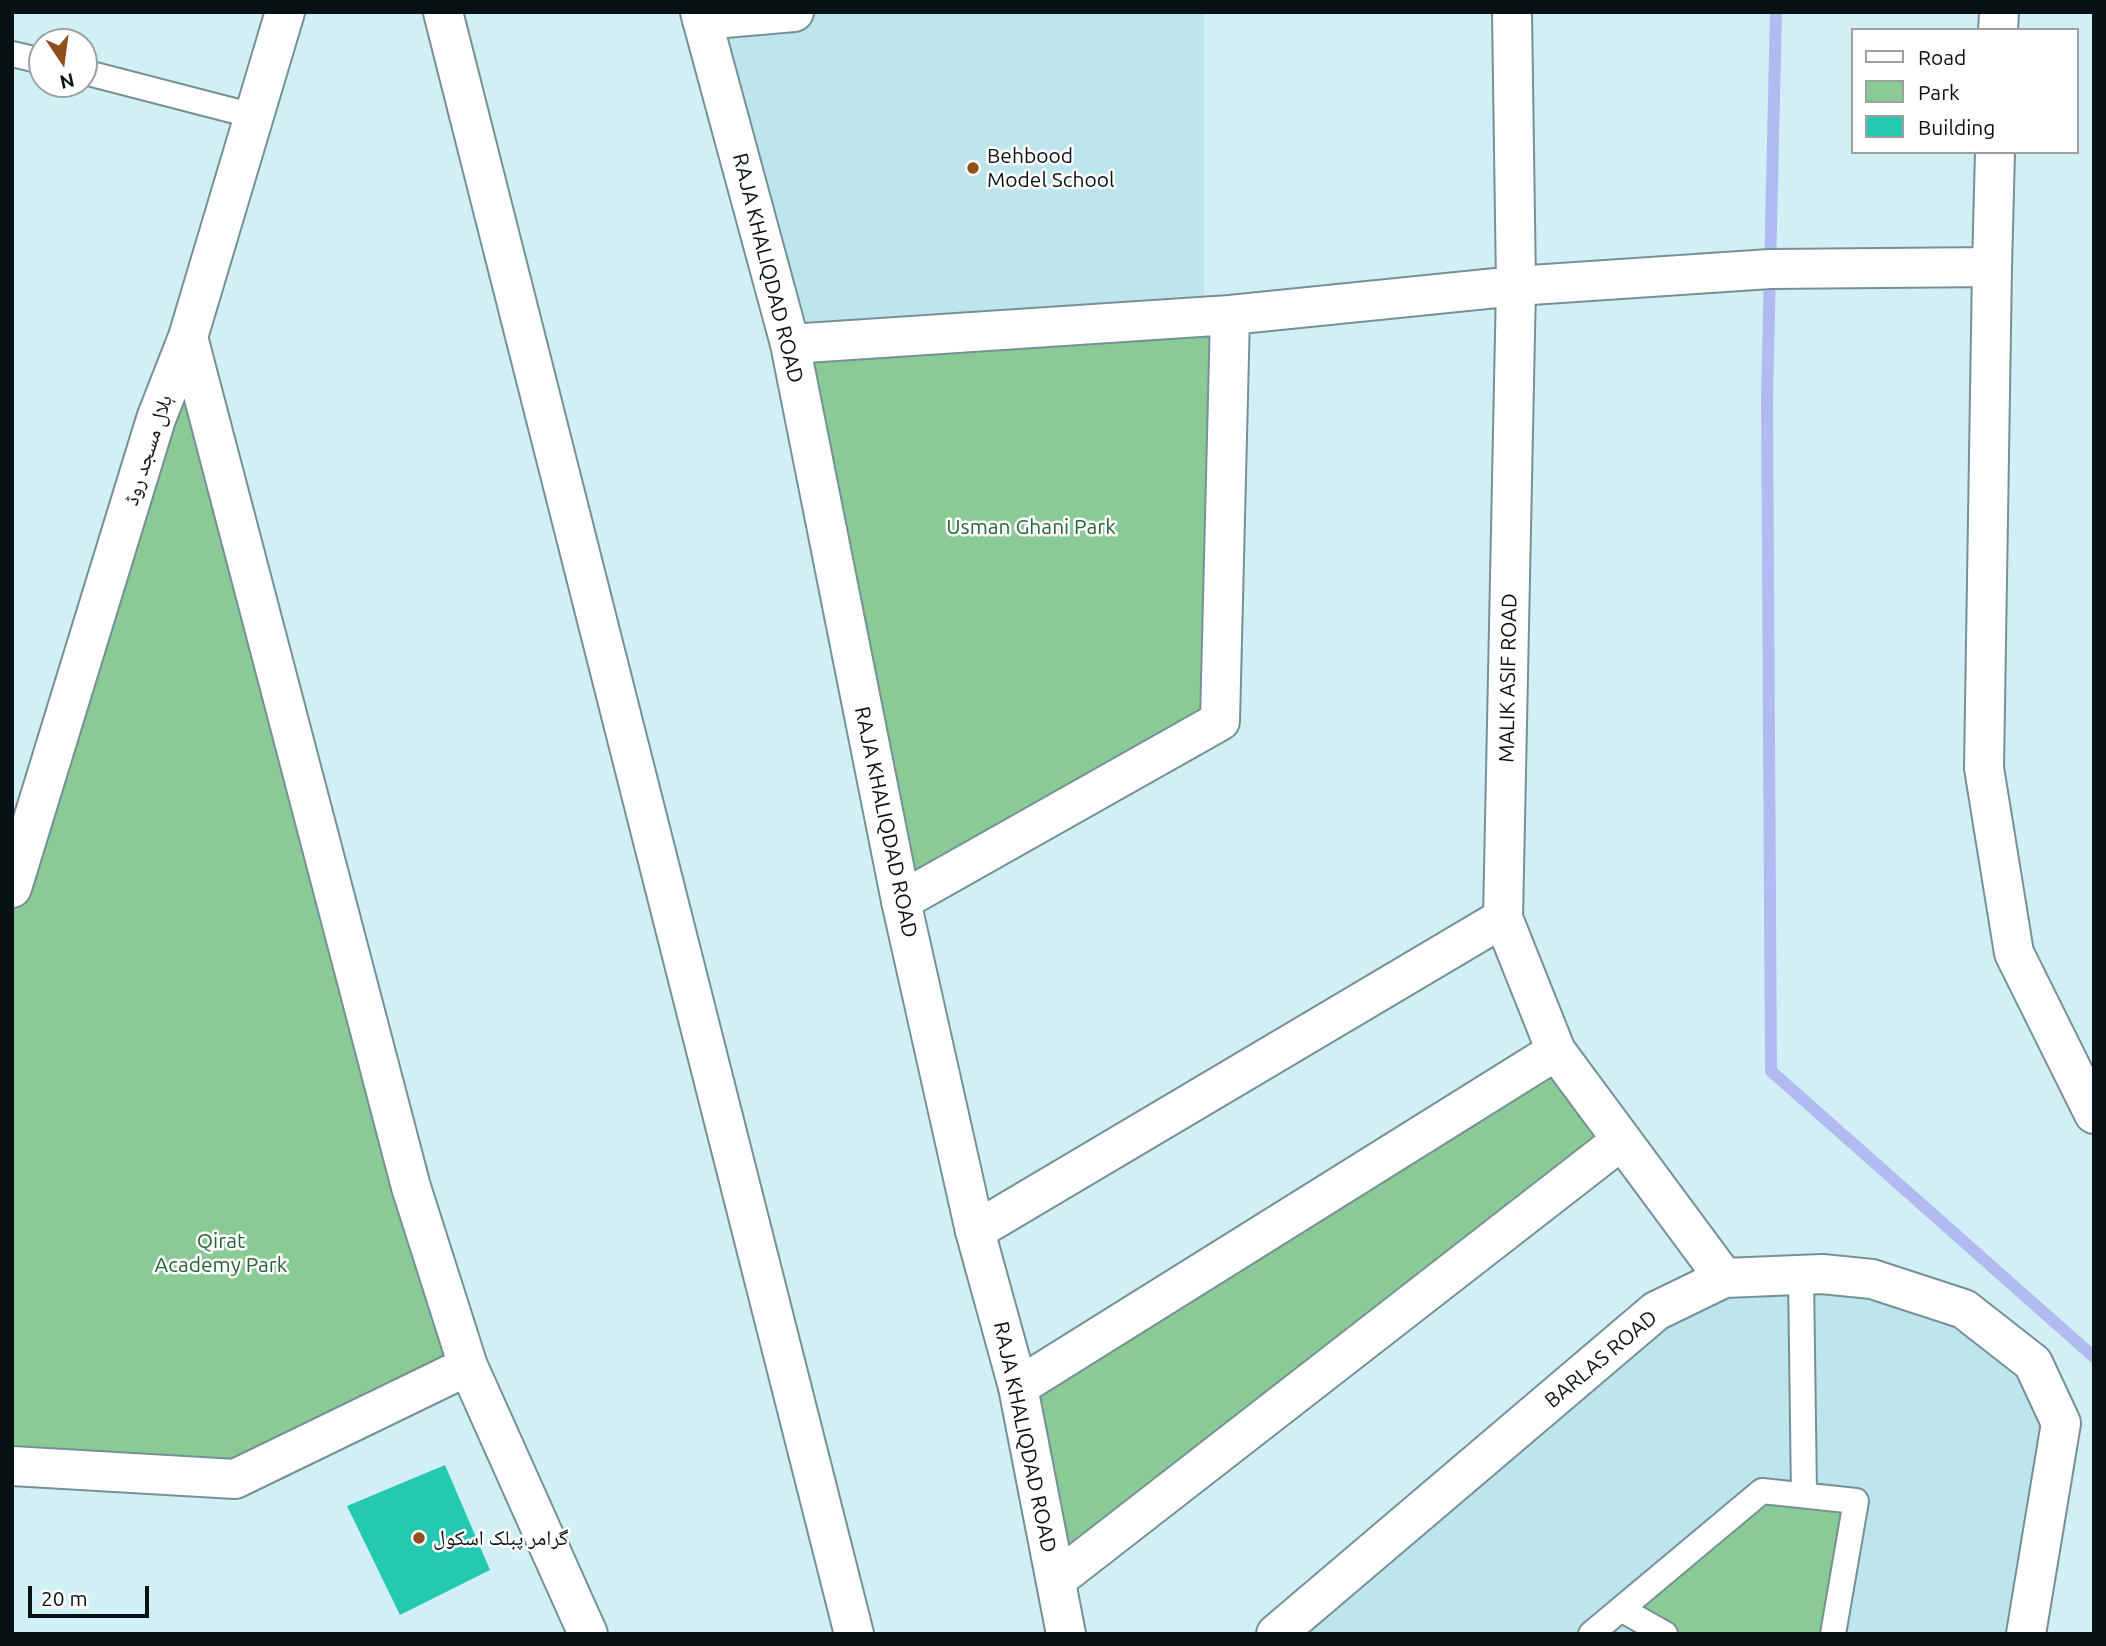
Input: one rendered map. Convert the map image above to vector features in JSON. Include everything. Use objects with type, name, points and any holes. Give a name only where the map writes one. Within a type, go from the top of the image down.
[{"type":"street","name":"ہلال مسجد روڈ","points":[[12,888],[156,419],[188,337],[285,12]]},
{"type":"street","points":[[443,12],[854,1634]]},
{"type":"street","points":[[701,16],[794,12]]},
{"type":"street","name":"MALIK ASIF ROAD","points":[[1512,12],[1516,286],[1503,918],[1556,1051],[1724,1278]]},
{"type":"street","name":"RAJA KHALIQDAD ROAD","points":[[701,16],[790,344],[901,901],[975,1231],[1018,1388],[1066,1634]]},
{"type":"street","points":[[1995,154],[1984,768],[2014,953],[2094,1114]]},
{"type":"street","points":[[790,344],[1230,315],[1516,286],[1770,269],[1992,267]]},
{"type":"street","points":[[901,901],[1220,721],[1230,315]]},
{"type":"street","points":[[188,337],[411,1186],[468,1366],[588,1634]]},
{"type":"street","points":[[975,1231],[1503,918]]},
{"type":"street","points":[[1018,1388],[1556,1051]]},
{"type":"street","points":[[1056,1580],[1622,1140]]},
{"type":"street","name":"BARLAS ROAD","points":[[1276,1634],[1656,1311],[1724,1278],[1822,1275],[1872,1279],[1964,1309],[2034,1363],[2061,1423],[2026,1634]]},
{"type":"street","points":[[12,1466],[234,1479],[468,1366]]},
{"type":"lane","points":[[98,76],[254,116]]},
{"type":"lane","points":[[1801,1276],[1804,1495]]},
{"type":"lane","points":[[1591,1634],[1762,1490],[1856,1502],[1833,1634]]},
{"type":"lane","points":[[1621,1609],[1665,1634]]},
{"type":"shaded area","name":"Behbood Model School","points":[[794,12],[1204,12],[1204,316],[790,344],[703,20]]},
{"type":"shaded area","points":[[1724,1278],[1964,1309],[2061,1423],[2026,1634],[1276,1634]]},
{"type":"green space","name":"Usman Ghani Park","points":[[1230,315],[1220,721],[901,901],[802,350]]},
{"type":"green space","name":"Qirat Academy Park","points":[[188,337],[468,1366],[235,1479],[12,1466],[12,898]]},
{"type":"green space","points":[[1556,1051],[1622,1140],[1056,1580],[1018,1388]]},
{"type":"green space","points":[[1762,1491],[1856,1501],[1833,1634],[1665,1634],[1621,1609]]},
{"type":"building","name":"گرامر پبلک اسکول","points":[[445,1465],[490,1570],[400,1615],[347,1506]]},
{"type":"waterway","points":[[1776,12],[1767,399],[1771,1071],[2094,1357]]},
{"type":"place","name":"Behbood Model School","points":[[973,168]]},
{"type":"place","name":"گرامر پبلک اسکول","points":[[419,1538]]}]
